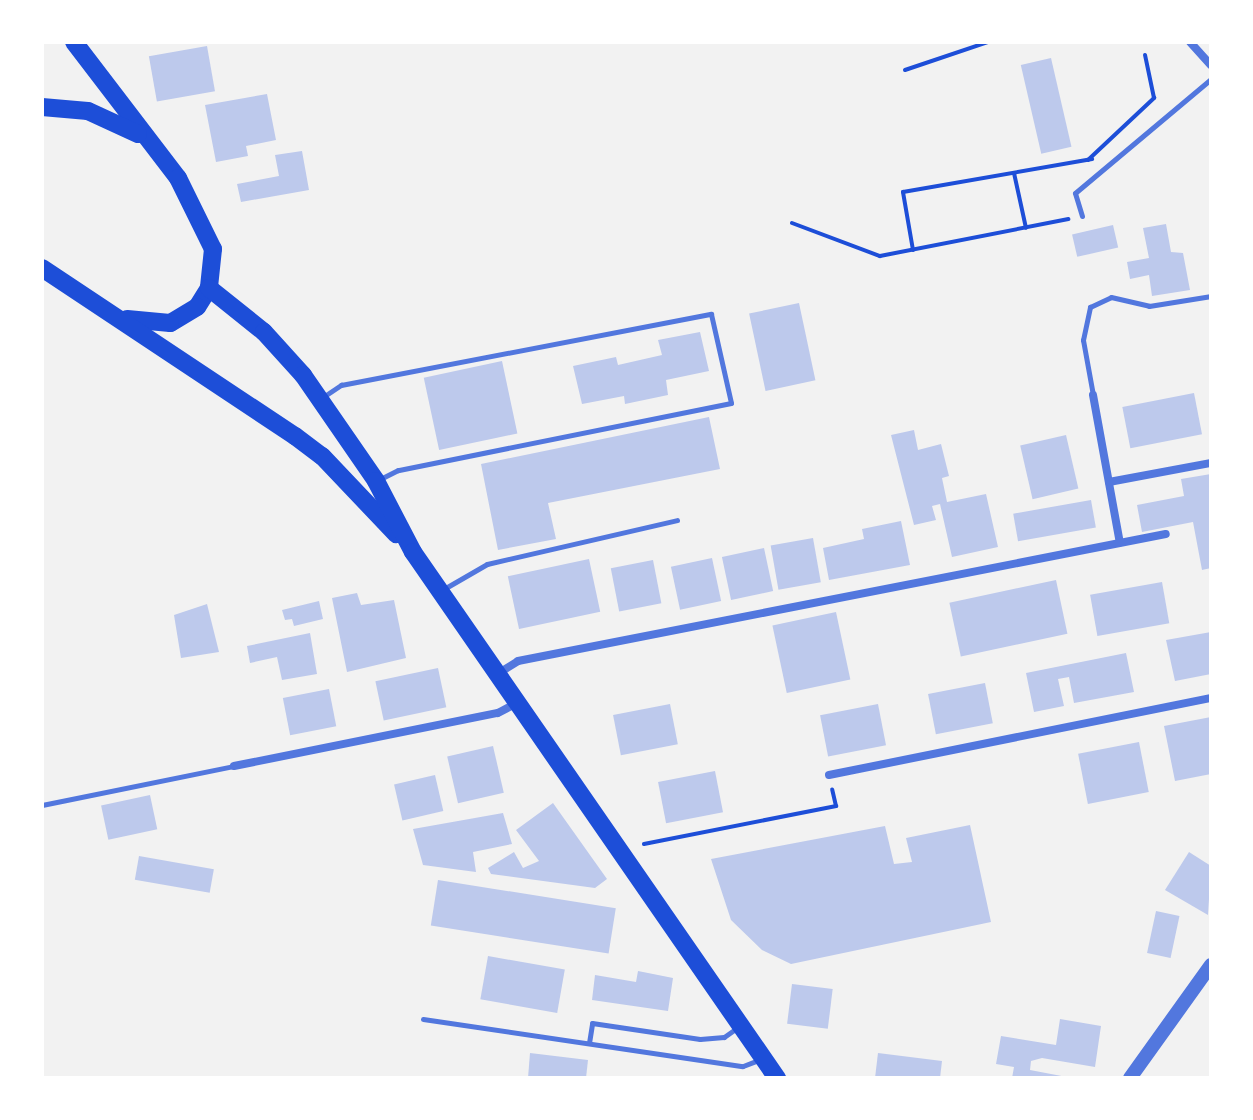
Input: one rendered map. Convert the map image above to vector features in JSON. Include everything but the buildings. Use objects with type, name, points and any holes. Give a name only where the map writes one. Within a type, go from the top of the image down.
[{"type":"main road","points":[[74,42],[178,178],[204,225],[213,249],[209,288],[197,307],[170,323],[145,324],[113,315]]},
{"type":"main road","points":[[42,107],[88,111],[144,137]]},
{"type":"main road","points":[[42,268],[322,456],[413,552]]},
{"type":"main road","points":[[209,288],[280,347],[320,399],[376,481],[413,552],[777,1078]]},
{"type":"street","points":[[1190,42],[1211,65]]},
{"type":"street","points":[[1093,395],[1120,543]]},
{"type":"street","points":[[1109,482],[1211,463]]},
{"type":"street","points":[[498,674],[518,661],[1166,534]]},
{"type":"street","points":[[829,775],[1211,698]]},
{"type":"street","points":[[234,766],[498,713],[518,702]]},
{"type":"street","points":[[1130,1078],[1211,965]]},
{"type":"lane","points":[[1082,216],[1075,193],[1211,79]]},
{"type":"lane","points":[[1093,395],[1083,340],[1090,307],[1111,297],[1149,306],[1211,296]]},
{"type":"lane","points":[[320,399],[341,385],[711,314],[731,403],[398,470],[376,481]]},
{"type":"lane","points":[[440,591],[487,564],[677,520]]},
{"type":"lane","points":[[42,805],[234,766]]},
{"type":"lane","points":[[423,1019],[743,1066],[764,1058]]},
{"type":"lane","points":[[589,1043],[592,1023],[700,1039],[724,1037],[741,1025]]},
{"type":"path","points":[[905,70],[988,42]]},
{"type":"path","points":[[1088,160],[1154,98],[1145,55]]},
{"type":"path","points":[[913,250],[903,192],[1122,154]]},
{"type":"path","points":[[1014,173],[1026,228]]},
{"type":"path","points":[[792,223],[880,256],[1065,220]]},
{"type":"path","points":[[644,844],[836,806],[829,775]]}]
